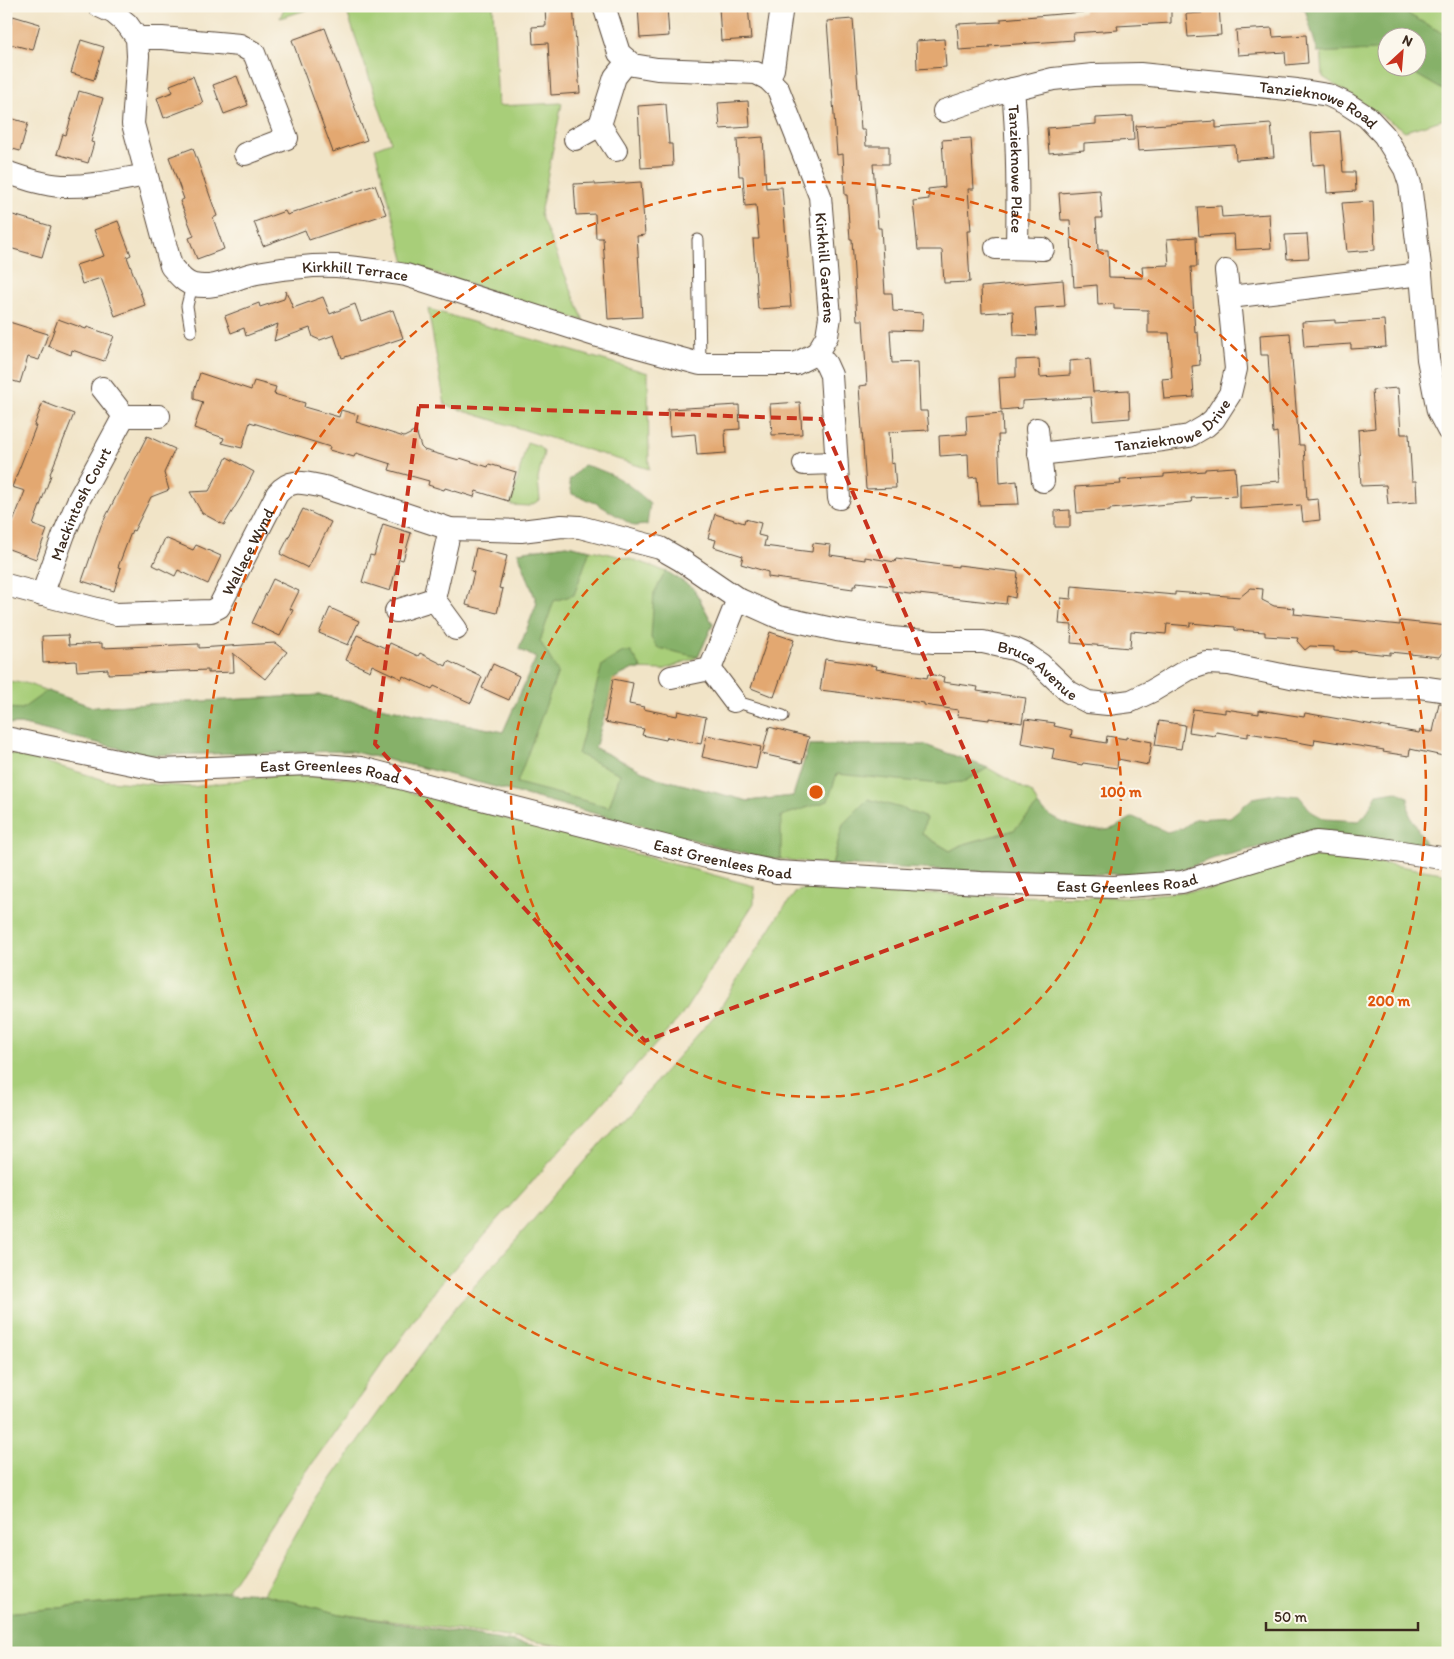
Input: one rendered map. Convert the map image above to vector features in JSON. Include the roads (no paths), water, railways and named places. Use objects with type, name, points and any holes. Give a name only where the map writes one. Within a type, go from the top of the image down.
[{"type":"street","points":[[99,6],[114,13],[128,24],[137,38],[138,56],[133,124],[171,266],[192,285]]},
{"type":"street","points":[[604,6],[618,53],[633,65],[657,69],[756,73],[768,79],[773,70],[782,6]]},
{"type":"street","points":[[137,38],[162,38],[240,45],[254,53],[287,138],[245,154]]},
{"type":"street","points":[[575,139],[600,125],[616,77],[627,62]]},
{"type":"street","name":"Tanzieknowe Road","points":[[944,111],[1013,89],[1053,79],[1093,75],[1140,74],[1297,90],[1328,95],[1347,104],[1367,118],[1384,135],[1405,169],[1410,184],[1421,274],[1428,359],[1438,411],[1448,430]]},
{"type":"street","name":"Kirkhill Gardens","points":[[768,79],[778,89],[820,196],[830,317],[827,336],[817,354]]},
{"type":"street","name":"Tanzieknowe Place","points":[[1013,89],[1017,139],[1006,248],[1043,249]]},
{"type":"street","points":[[600,125],[616,150]]},
{"type":"street","points":[[6,172],[33,181],[61,186],[92,185],[146,175]]},
{"type":"street","name":"Kirkhill Terrace","points":[[192,285],[212,286],[256,273],[305,266],[377,270],[406,276],[598,336],[700,364],[795,364],[817,354]]},
{"type":"street","name":"Tanzieknowe Drive","points":[[1039,454],[1189,436],[1214,419],[1230,394],[1236,369],[1226,271]]},
{"type":"street","points":[[1230,297],[1421,274]]},
{"type":"street","points":[[817,354],[826,364],[831,376],[839,498]]},
{"type":"street","points":[[102,388],[124,416],[159,416]]},
{"type":"street","name":"Mackintosh Court","points":[[42,595],[79,499],[124,416]]},
{"type":"street","points":[[1037,429],[1043,481]]},
{"type":"street","points":[[804,464],[836,463]]},
{"type":"street","name":"Wallace Wynd","points":[[6,585],[116,614],[211,611],[220,606],[277,494],[282,487],[293,482],[324,487],[450,530],[521,531],[562,526],[580,527],[602,533]]},
{"type":"street","points":[[450,530],[434,599],[456,629]]},
{"type":"street","name":"Bruce Avenue","points":[[602,533],[660,548],[681,560],[738,600],[778,617],[837,630],[892,638],[934,642],[983,642],[1014,649],[1040,664],[1069,692],[1088,702],[1108,704],[1131,701],[1152,691],[1188,669],[1207,663],[1229,664],[1291,677],[1366,688],[1420,687],[1448,691]]},
{"type":"street","points":[[396,611],[434,599]]},
{"type":"street","points":[[710,669],[738,600]]},
{"type":"street","points":[[671,677],[710,669]]},
{"type":"street","points":[[710,669],[734,701]]},
{"type":"street","name":"East Greenlees Road","points":[[6,738],[161,770],[310,764],[361,768],[697,855],[777,872],[982,883],[1114,887],[1182,882],[1316,842],[1369,847],[1448,859]]},
{"type":"lane","points":[[698,240],[700,364]]},
{"type":"lane","points":[[191,331],[186,306],[192,285]]},
{"type":"lane","points":[[734,701],[783,716]]}]
